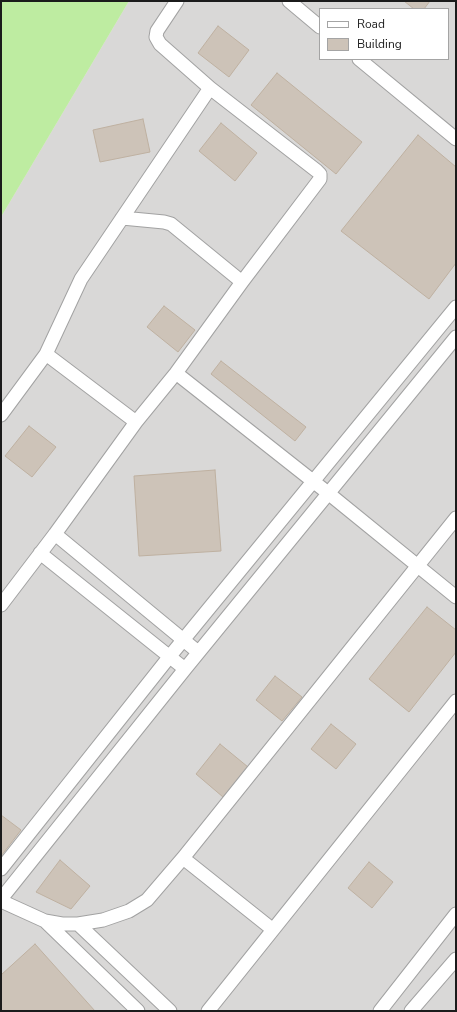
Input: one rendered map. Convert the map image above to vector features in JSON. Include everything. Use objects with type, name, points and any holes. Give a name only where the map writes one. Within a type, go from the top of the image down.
[{"type":"street","points":[[1,605],[55,534],[136,422],[176,373],[242,282],[320,179],[320,174],[317,170],[210,88],[160,44],[156,37],[157,31],[177,1]]},
{"type":"street","points":[[289,1],[319,26]]},
{"type":"street","points":[[360,60],[456,139]]},
{"type":"street","points":[[1,415],[46,354],[81,279],[210,88]]},
{"type":"street","points":[[122,218],[168,223],[242,282]]},
{"type":"street","points":[[1,869],[182,641],[456,307]]},
{"type":"street","points":[[456,337],[185,668],[1,900],[45,921],[62,924],[78,924],[103,920],[129,911],[147,900],[183,858],[456,518]]},
{"type":"street","points":[[46,354],[136,422]]},
{"type":"street","points":[[176,373],[418,565],[456,597]]},
{"type":"street","points":[[55,534],[182,641],[198,652]]},
{"type":"street","points":[[40,554],[185,668]]},
{"type":"street","points":[[208,1011],[272,929],[456,701]]},
{"type":"street","points":[[183,858],[272,929]]},
{"type":"street","points":[[380,1011],[456,914]]},
{"type":"street","points":[[45,921],[138,1011]]},
{"type":"street","points":[[78,924],[170,1011]]},
{"type":"street","points":[[411,1011],[456,959]]},
{"type":"shaded area","points":[[129,1],[456,1],[456,1011],[1,1011],[1,217]]},
{"type":"green space","points":[[1,1],[129,1],[1,217]]},
{"type":"building","points":[[404,1],[430,1],[425,8],[413,8]]},
{"type":"building","points":[[218,26],[249,50],[229,77],[198,53]]},
{"type":"building","points":[[277,73],[362,142],[336,174],[251,105]]},
{"type":"building","points":[[143,119],[150,152],[100,162],[93,130]]},
{"type":"building","points":[[221,123],[257,153],[235,181],[199,151]]},
{"type":"building","points":[[418,135],[456,167],[456,263],[429,299],[341,231]]},
{"type":"building","points":[[164,306],[195,330],[178,352],[147,327]]},
{"type":"building","points":[[221,361],[306,427],[295,441],[211,374]]},
{"type":"building","points":[[29,426],[56,447],[32,477],[5,456]]},
{"type":"building","points":[[215,470],[221,551],[139,556],[134,476]]},
{"type":"building","points":[[427,607],[456,630],[456,652],[409,712],[369,679]]},
{"type":"building","points":[[275,676],[302,697],[282,721],[256,700]]},
{"type":"building","points":[[331,724],[356,744],[336,769],[311,749]]},
{"type":"building","points":[[220,744],[248,767],[223,797],[196,774]]},
{"type":"building","points":[[1,815],[21,830],[1,856]]},
{"type":"building","points":[[60,860],[90,886],[71,909],[36,892]]},
{"type":"building","points":[[369,862],[393,882],[372,908],[348,888]]},
{"type":"building","points":[[35,944],[95,1011],[1,1011],[1,975]]}]
